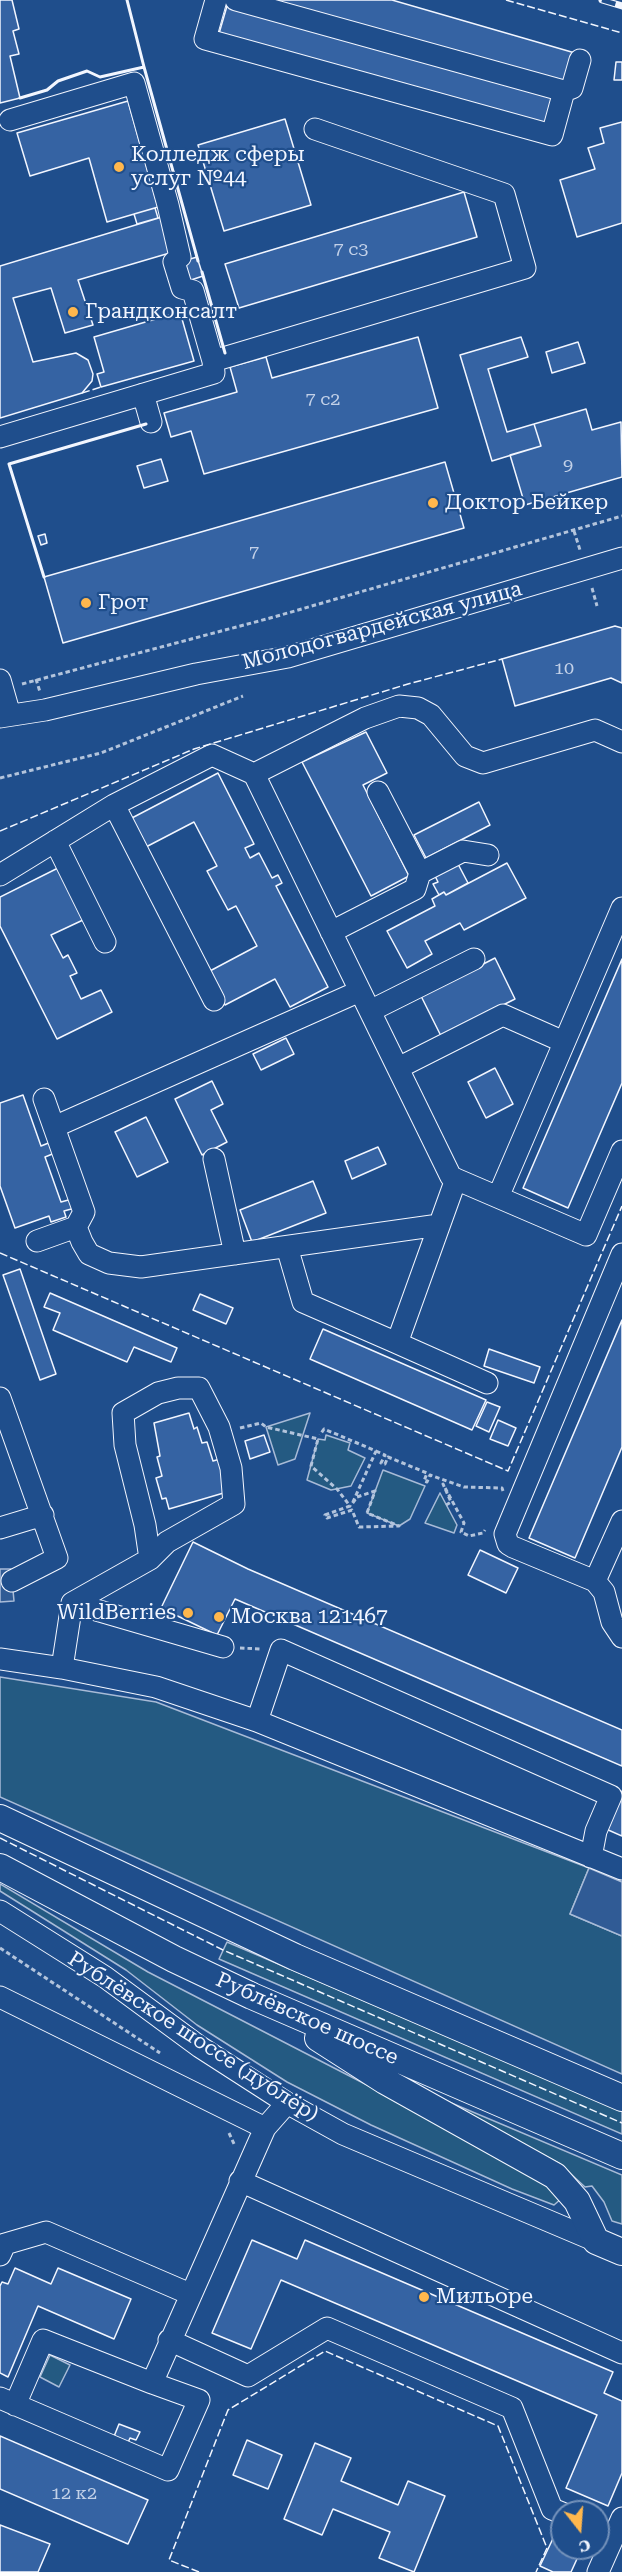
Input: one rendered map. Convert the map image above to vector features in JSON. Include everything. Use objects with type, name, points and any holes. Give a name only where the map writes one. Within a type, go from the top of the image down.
[{"type":"main road","points":[[0,1818],[295,1957],[622,2098]]},
{"type":"main road","name":"Рублёвское шоссе","points":[[0,1867],[174,1959],[252,1996],[622,2156]]},
{"type":"main road","points":[[252,1996],[385,2081],[555,2176],[578,2201],[596,2241]]},
{"type":"main road","name":"Рублёвское шоссе (дублёр)","points":[[596,2241],[622,2252]]},
{"type":"street","points":[[216,0],[205,39],[552,135],[564,91]]},
{"type":"street","points":[[236,0],[564,91],[572,88],[580,60]]},
{"type":"street","points":[[0,437],[214,373],[213,361],[193,291],[182,288],[174,262],[180,257],[134,83],[10,120]]},
{"type":"street","points":[[213,361],[525,268],[504,194],[315,129]]},
{"type":"street","points":[[143,394],[151,422]]},
{"type":"street","name":"Молодогвардейская улица","points":[[5,716],[45,710],[196,674],[288,657],[616,564]]},
{"type":"street","points":[[2,685],[5,716]]},
{"type":"street","points":[[254,774],[365,718],[399,706],[418,708],[431,715],[465,756],[483,764],[596,730],[622,742]]},
{"type":"street","points":[[0,875],[114,805],[212,755],[254,774],[451,1177],[586,1235],[622,1151]]},
{"type":"street","points":[[331,932],[415,889],[420,873],[378,792]]},
{"type":"street","points":[[114,805],[214,1000]]},
{"type":"street","points":[[54,841],[105,942]]},
{"type":"street","points":[[420,873],[463,851],[488,855]]},
{"type":"street","points":[[498,1197],[622,908]]},
{"type":"street","points":[[370,1011],[474,959]]},
{"type":"street","points":[[54,1127],[360,991]]},
{"type":"street","points":[[398,1068],[503,1015],[564,1042]]},
{"type":"street","points":[[37,1241],[76,1227],[84,1212],[44,1099]]},
{"type":"street","points":[[214,1159],[236,1254]]},
{"type":"street","points":[[397,1343],[456,1179]]},
{"type":"street","points":[[76,1227],[89,1254],[109,1263],[141,1267],[439,1225]]},
{"type":"street","points":[[287,1246],[303,1302],[487,1383]]},
{"type":"street","points":[[600,1586],[513,1547],[508,1544],[505,1534],[622,1254]]},
{"type":"street","points":[[72,1603],[150,1558],[167,1542],[234,1504],[231,1468],[220,1430],[199,1388],[178,1388],[158,1393],[123,1413],[125,1445],[145,1525],[150,1558]]},
{"type":"street","points":[[0,1398],[57,1558],[12,1581]]},
{"type":"street","points":[[0,1528],[43,1515]]},
{"type":"street","points":[[622,1521],[600,1586],[612,1622],[622,1636]]},
{"type":"street","points":[[600,1586],[622,1562]]},
{"type":"street","points":[[72,1603],[223,1647]]},
{"type":"street","points":[[62,1668],[72,1603]]},
{"type":"street","points":[[257,1721],[281,1650],[611,1796],[596,1831],[591,1857]]},
{"type":"street","points":[[0,1659],[62,1668],[156,1687],[257,1721],[622,1869]]},
{"type":"street","name":"Рублёвское шоссе (дублёр)","points":[[2,1916],[105,1977],[200,2047],[287,2103],[343,2134],[596,2241]]},
{"type":"street","points":[[0,1997],[265,2128]]},
{"type":"street","points":[[152,2383],[169,2340],[265,2128],[287,2103]]},
{"type":"street","points":[[240,2181],[622,2353]]},
{"type":"street","points":[[0,2255],[5,2244],[46,2232],[190,2294]]},
{"type":"street","points":[[169,2340],[248,2376],[327,2328],[513,2408],[550,2504]]},
{"type":"street","points":[[43,2340],[152,2383],[199,2400],[168,2470],[7,2402],[43,2340]]},
{"type":"street","points":[[598,2572],[611,2528]]},
{"type":"path","points":[[2,685],[36,679],[274,617],[622,516]]},
{"type":"path","points":[[0,778],[101,753],[243,696]]},
{"type":"path","points":[[220,1430],[261,1423],[266,1427],[318,1439],[311,1466],[337,1489],[350,1506],[325,1515],[327,1518],[352,1509],[359,1527],[399,1526],[367,1513],[375,1491],[357,1497],[352,1504],[376,1451]]},
{"type":"path","points":[[320,1435],[324,1429],[385,1455],[381,1464],[385,1464],[388,1457],[427,1473],[424,1481],[427,1482],[430,1475],[464,1486],[502,1488],[503,1492]]},
{"type":"path","points":[[446,1505],[451,1502],[443,1484],[464,1523],[461,1532],[470,1536],[483,1533],[488,1523]]},
{"type":"path","points":[[223,1647],[281,1650]]},
{"type":"shaded area","points":[[310,1413],[295,1459],[278,1465],[266,1427]]},
{"type":"shaded area","points":[[326,1435],[350,1443],[348,1450],[365,1458],[351,1486],[331,1490],[307,1480],[318,1439],[325,1440]]},
{"type":"shaded area","points":[[383,1470],[425,1486],[410,1519],[399,1526],[367,1513]]},
{"type":"shaded area","points":[[440,1493],[457,1525],[454,1533],[425,1523]]},
{"type":"shaded area","points":[[0,1569],[11,1569],[14,1601],[0,1602]]},
{"type":"shaded area","points":[[0,1677],[156,1702],[589,1868],[570,1914],[622,1936],[622,2074],[0,1797]]},
{"type":"shaded area","points":[[589,1868],[622,1882],[622,1936],[570,1914]]},
{"type":"shaded area","points":[[0,1884],[148,1972],[400,2102],[538,2178],[562,2198],[554,2205],[512,2189],[371,2125],[287,2082],[197,2025],[126,1970],[0,1891]]},
{"type":"shaded area","points":[[227,1942],[622,2111],[622,2134],[219,1959]]},
{"type":"shaded area","points":[[423,2091],[622,2175],[622,2224],[612,2221],[604,2202],[592,2186],[585,2187],[560,2164]]},
{"type":"shaded area","points":[[50,2355],[70,2365],[59,2387],[40,2377]]},
{"type":"building","points":[[0,0],[12,0],[19,29],[13,31],[19,54],[10,56],[20,98],[0,103]]},
{"type":"building","points":[[267,0],[392,0],[575,53],[566,84]]},
{"type":"building","points":[[227,6],[555,97],[547,128],[218,37]]},
{"type":"building","points":[[616,62],[622,62],[622,80],[614,80]]},
{"type":"building","name":"Колледж сферы услуг №44","points":[[128,101],[158,207],[107,222],[89,158],[30,176],[17,133]]},
{"type":"building","points":[[285,119],[311,205],[224,231],[198,145]]},
{"type":"building","points":[[622,122],[622,223],[577,237],[560,180],[595,169],[588,148],[604,143],[600,128]]},
{"type":"building","points":[[464,192],[477,237],[239,308],[225,264]]},
{"type":"building","points":[[155,208],[158,218],[137,224],[134,214]]},
{"type":"building","name":"Грандконсалт","points":[[162,217],[173,252],[78,280],[93,325],[65,333],[51,288],[13,298],[33,362],[76,353],[88,360],[93,374],[92,381],[82,393],[0,418],[0,266]]},
{"type":"building","points":[[197,257],[203,276],[185,282],[180,262]]},
{"type":"building","points":[[180,312],[194,361],[101,387],[97,374],[104,372],[94,337]]},
{"type":"building","points":[[418,337],[438,408],[204,474],[191,431],[171,437],[164,413],[237,392],[230,367],[266,357],[272,378]]},
{"type":"building","points":[[521,337],[528,357],[488,369],[507,432],[534,424],[541,446],[492,461],[460,355]]},
{"type":"building","points":[[578,342],[585,363],[552,373],[546,352]]},
{"type":"building","points":[[586,409],[592,430],[621,422],[622,477],[525,505],[510,455],[541,446],[534,424]]},
{"type":"building","points":[[161,459],[168,481],[144,488],[137,466]]},
{"type":"building","points":[[445,462],[464,528],[63,643],[44,577]]},
{"type":"building","points":[[45,534],[47,543],[41,545],[38,536]]},
{"type":"building","points":[[615,626],[622,628],[622,683],[611,678],[515,706],[502,659]]},
{"type":"building","points":[[366,732],[387,773],[363,785],[409,876],[371,896],[302,762]]},
{"type":"building","points":[[218,773],[254,844],[245,848],[250,858],[259,853],[272,878],[278,875],[282,883],[276,886],[328,987],[290,1007],[275,979],[225,1005],[208,972],[257,946],[236,906],[228,910],[207,871],[217,866],[194,822],[144,848],[130,819]]},
{"type":"building","points":[[479,802],[490,825],[426,858],[414,835]]},
{"type":"building","points":[[507,863],[526,898],[464,930],[460,923],[425,941],[432,954],[407,968],[387,931],[435,906],[432,899],[444,892],[446,895]]},
{"type":"building","points":[[458,864],[468,883],[446,895],[444,892],[439,895],[433,884],[438,882],[435,876]]},
{"type":"building","points":[[58,868],[83,920],[51,935],[63,958],[68,955],[77,973],[70,976],[81,999],[101,990],[112,1012],[57,1039],[0,926],[0,897]]},
{"type":"building","points":[[495,958],[515,999],[441,1036],[421,996]]},
{"type":"building","points":[[622,959],[622,1083],[568,1208],[523,1188]]},
{"type":"building","points":[[286,1038],[294,1054],[261,1070],[253,1054]]},
{"type":"building","points":[[495,1068],[513,1104],[486,1118],[468,1082]]},
{"type":"building","points":[[212,1081],[223,1104],[211,1110],[227,1142],[202,1155],[175,1099]]},
{"type":"building","points":[[23,1095],[41,1146],[51,1142],[55,1153],[45,1157],[61,1202],[72,1199],[75,1208],[64,1211],[66,1217],[51,1222],[49,1216],[15,1228],[0,1186],[0,1103]]},
{"type":"building","points":[[146,1117],[168,1162],[137,1177],[115,1132]]},
{"type":"building","points":[[378,1147],[386,1164],[352,1179],[345,1161]]},
{"type":"building","points":[[313,1181],[326,1213],[252,1242],[240,1210]]},
{"type":"building","points":[[20,1269],[56,1374],[40,1380],[3,1275]]},
{"type":"building","points":[[50,1293],[177,1348],[171,1362],[134,1347],[127,1362],[53,1330],[60,1313],[44,1307]]},
{"type":"building","points":[[200,1294],[233,1308],[226,1324],[193,1310]]},
{"type":"building","points":[[622,1320],[622,1447],[575,1558],[529,1538]]},
{"type":"building","points":[[323,1329],[486,1400],[472,1430],[310,1359]]},
{"type":"building","points":[[489,1349],[540,1367],[534,1383],[484,1366]]},
{"type":"building","points":[[487,1402],[500,1407],[489,1432],[476,1426]]},
{"type":"building","points":[[189,1413],[202,1443],[207,1442],[213,1461],[220,1459],[227,1492],[169,1509],[166,1498],[162,1499],[156,1478],[162,1476],[157,1457],[160,1456],[154,1423]]},
{"type":"building","points":[[498,1420],[516,1428],[508,1446],[490,1439]]},
{"type":"building","points":[[264,1435],[270,1452],[250,1459],[245,1441]]},
{"type":"building","points":[[193,1542],[248,1569],[622,1730],[622,1766],[235,1599],[217,1635],[161,1608]]},
{"type":"building","points":[[480,1550],[518,1568],[506,1593],[468,1575]]},
{"type":"building","points":[[622,1791],[622,1836],[606,1829]]},
{"type":"building","points":[[252,2240],[297,2259],[305,2240],[613,2372],[604,2393],[622,2401],[622,2473],[610,2501],[594,2500],[566,2488],[597,2415],[281,2280],[251,2349],[212,2333]]},
{"type":"building","points":[[15,2268],[51,2284],[58,2268],[131,2299],[114,2339],[38,2306],[8,2377],[0,2373],[0,2286],[2,2282],[8,2284]]},
{"type":"building","points":[[119,2424],[140,2432],[136,2440],[130,2438],[127,2445],[113,2439]]},
{"type":"building","points":[[0,2436],[148,2500],[128,2544],[0,2489]]},
{"type":"building","points":[[247,2440],[282,2455],[268,2489],[233,2475]]},
{"type":"building","points":[[315,2443],[351,2458],[341,2481],[398,2505],[408,2481],[445,2496],[414,2572],[379,2558],[390,2532],[333,2509],[322,2535],[284,2519]]},
{"type":"building","points":[[0,2525],[50,2544],[38,2572],[0,2572]]},
{"type":"building","points":[[550,2545],[550,2560],[576,2560],[571,2572],[553,2572],[540,2566]]},
{"type":"railway","points":[[602,0],[622,6]]},
{"type":"fence","points":[[506,0],[622,33]]},
{"type":"fence","points":[[82,393],[101,387]]},
{"type":"fence","points":[[0,831],[194,749],[408,684],[502,659]]},
{"type":"fence","points":[[0,1253],[508,1471],[622,1206]]},
{"type":"fence","points":[[0,1838],[223,1950],[622,2123]]},
{"type":"fence","points":[[199,2572],[169,2560],[228,2410],[325,2351],[498,2426],[547,2548],[536,2572]]},
{"type":"wall","points":[[127,0],[144,67]]},
{"type":"wall","points":[[20,98],[47,90],[58,81],[87,71],[100,77],[144,67],[198,261]]},
{"type":"wall","points":[[202,272],[225,353]]},
{"type":"wall","points":[[44,577],[9,464],[146,424]]},
{"type":"place","name":"Колледж сферы услуг №44","points":[[119,167]]},
{"type":"place","name":"Грандконсалт","points":[[73,312]]},
{"type":"place","name":"Доктор Бейкер","points":[[433,503]]},
{"type":"place","name":"Грот","points":[[86,603]]},
{"type":"place","name":"WildBerries","points":[[188,1613]]},
{"type":"place","name":"Москва 121467","points":[[219,1617]]},
{"type":"place","name":"Мильоре","points":[[424,2297]]}]
